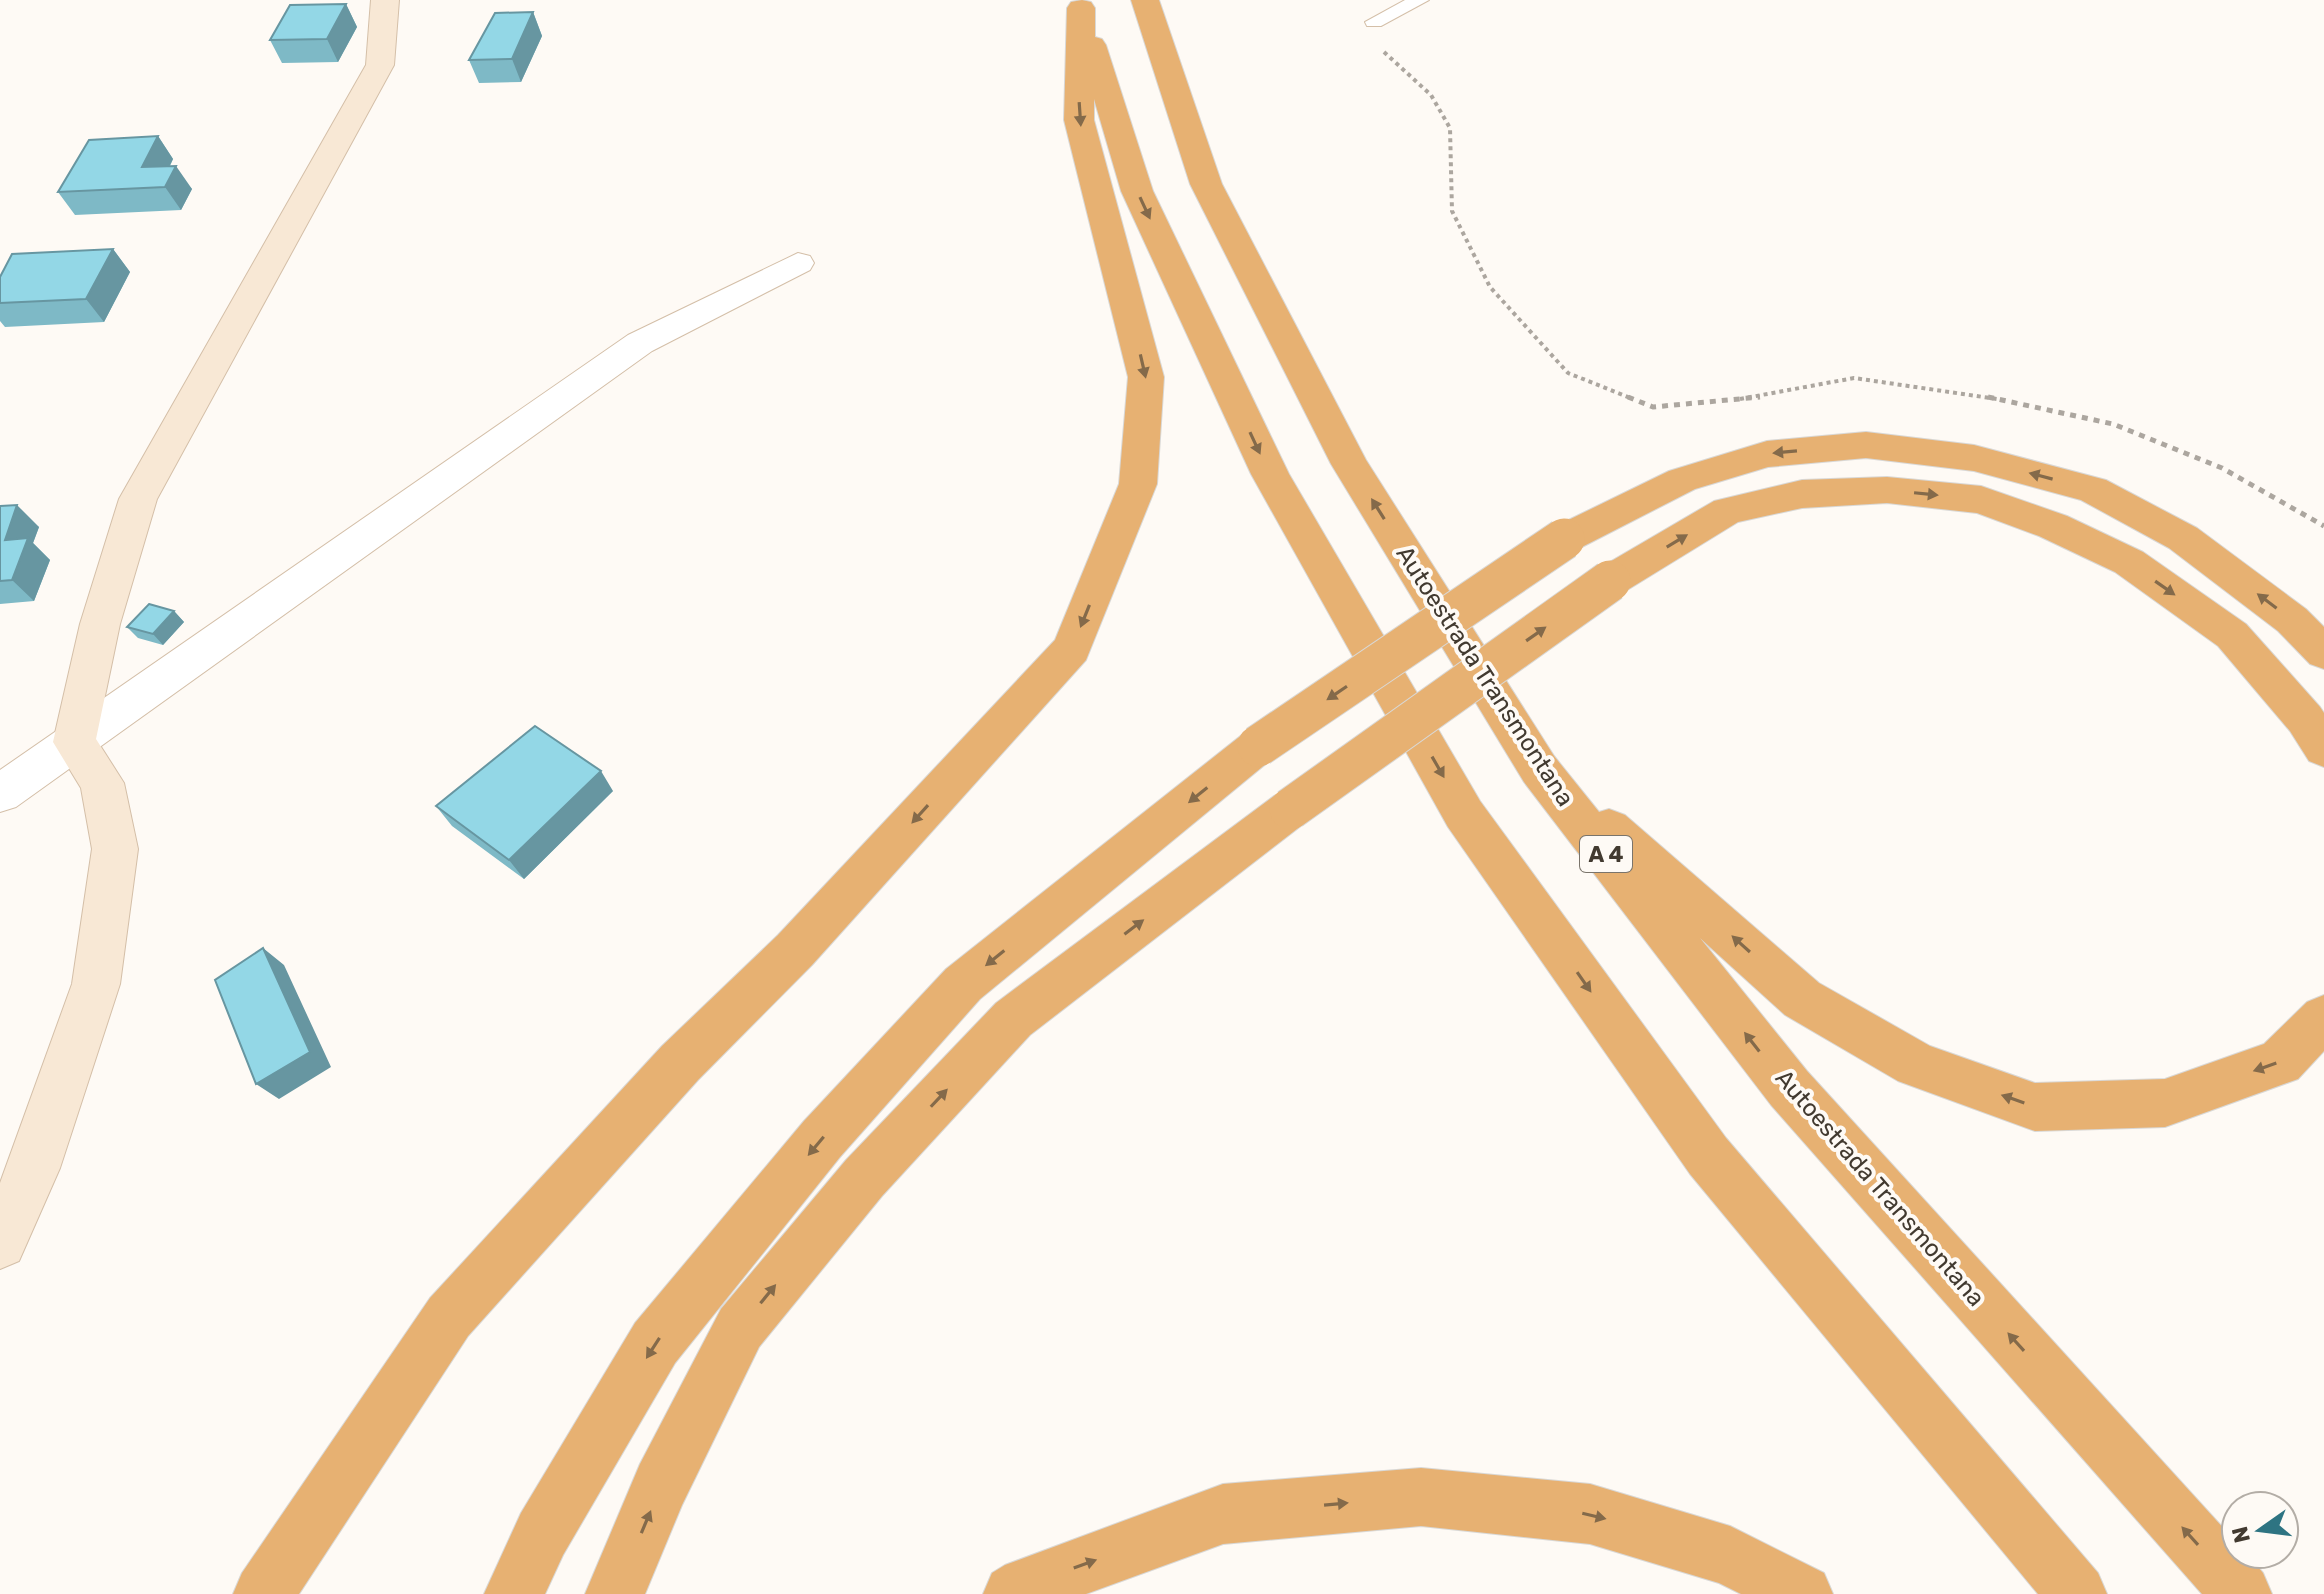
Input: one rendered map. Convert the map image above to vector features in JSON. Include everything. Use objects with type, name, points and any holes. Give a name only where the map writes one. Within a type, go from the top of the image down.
[{"type":"highway","name":"Autoestrada Transmontana","points":[[1145,0],[1206,184],[1350,464],[1539,769],[1789,1088],[2242,1594]]},
{"type":"highway","points":[[263,1594],[449,1317],[680,1063],[795,950],[1072,649],[1138,484],[1146,377],[1079,120],[1081,4]]},
{"type":"highway","points":[[1081,4],[1137,191],[1270,474],[1464,814],[1708,1156],[2077,1594]]},
{"type":"highway","points":[[514,1594],[542,1534],[655,1343],[822,1139],[963,984],[1258,746],[1564,539],[1682,480],[1767,454],[1866,445],[1974,458],[2093,490],[2183,538],[2292,620],[2324,653]]},
{"type":"highway","points":[[615,1594],[661,1485],[740,1328],[864,1178],[1013,1019],[1290,809],[1610,581],[1727,511],[1802,494],[1887,490],[1981,500],[2053,526],[2129,562],[2232,635],[2305,719],[2324,749]]},
{"type":"highway","points":[[1539,769],[1667,877],[1802,999],[1916,1064],[2035,1107],[2165,1103],[2280,1062],[2324,1018]]},
{"type":"highway","points":[[1013,1594],[1026,1586],[1223,1514],[1421,1497],[1590,1514],[1730,1556],[1803,1594]]},
{"type":"street","points":[[0,1242],[34,1168],[96,984],[115,849],[102,783],[74,742],[100,624],[138,499],[380,65],[385,0]]},
{"type":"street","points":[[0,794],[640,343],[798,263]]},
{"type":"lane","points":[[1374,22],[1420,0]]},
{"type":"path","points":[[1374,22],[1372,41],[1431,95],[1450,128],[1452,211],[1490,287],[1568,373],[1653,407],[1759,397],[1854,378],[1989,397],[2113,424],[2222,468],[2324,526]]},
{"type":"building","points":[[346,4],[327,39],[270,40],[290,5]]},
{"type":"building","points":[[533,12],[512,59],[469,60],[495,13]]},
{"type":"building","points":[[158,136],[142,167],[176,166],[165,187],[58,192],[89,140]]},
{"type":"building","points":[[113,249],[86,299],[0,303],[0,277],[12,254]]},
{"type":"building","points":[[17,505],[5,540],[28,538],[12,580],[0,581],[0,506]]},
{"type":"building","points":[[149,604],[174,611],[153,634],[127,627]]},
{"type":"building","points":[[535,726],[601,771],[509,860],[436,806]]},
{"type":"building","points":[[263,948],[310,1052],[256,1084],[215,980]]}]
